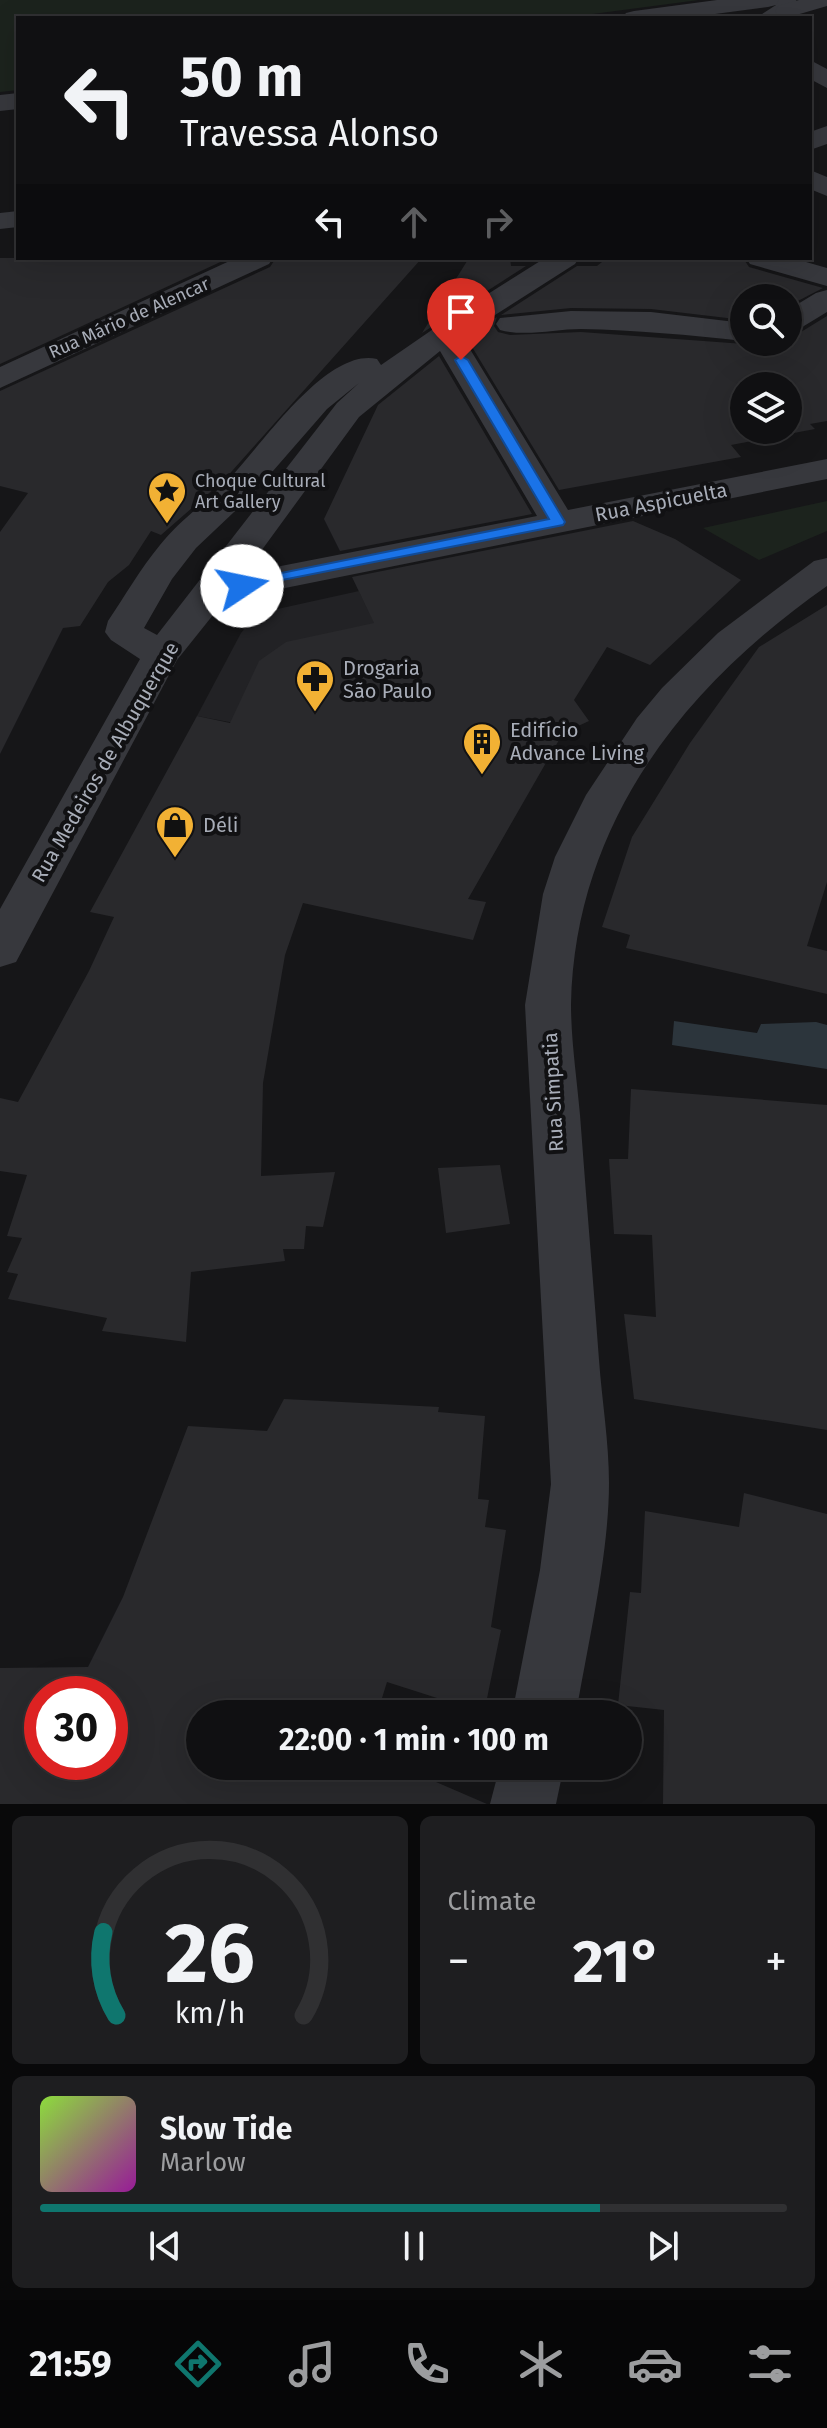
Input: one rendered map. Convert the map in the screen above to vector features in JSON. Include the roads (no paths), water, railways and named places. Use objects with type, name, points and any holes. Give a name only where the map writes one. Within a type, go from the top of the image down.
[{"type":"street","points":[[665,16],[743,11],[823,0]]},
{"type":"street","name":"Rua Mário de Alencar","points":[[0,379],[255,260]]},
{"type":"street","name":"Rua Medeiros de Albuquerque","points":[[0,950],[161,655],[213,591],[348,410],[374,384],[442,336],[562,260]]},
{"type":"street","points":[[767,260],[827,277]]},
{"type":"street","points":[[802,314],[827,299]]},
{"type":"street","points":[[511,324],[571,320],[651,321],[730,330]]},
{"type":"street","points":[[161,655],[124,632],[127,621],[183,540],[245,483],[301,414],[337,382],[398,350],[442,336],[558,522]]},
{"type":"street","name":"Rua Aspicuelta","points":[[213,591],[827,469]]},
{"type":"street","name":"Rua Simpatia","points":[[547,1700],[570,1570],[580,1484],[548,1005],[557,926],[570,876],[588,830],[625,763],[664,709],[721,648],[770,607],[827,569]]},
{"type":"street","points":[[523,1804],[529,1780]]},
{"type":"place","name":"Choque Cultural Art Gallery","points":[[167,525]]},
{"type":"place","name":"Drogaria São Paulo","points":[[315,713]]},
{"type":"place","name":"Edifício Advance Living","points":[[482,776]]},
{"type":"place","name":"Déli","points":[[175,859]]}]
